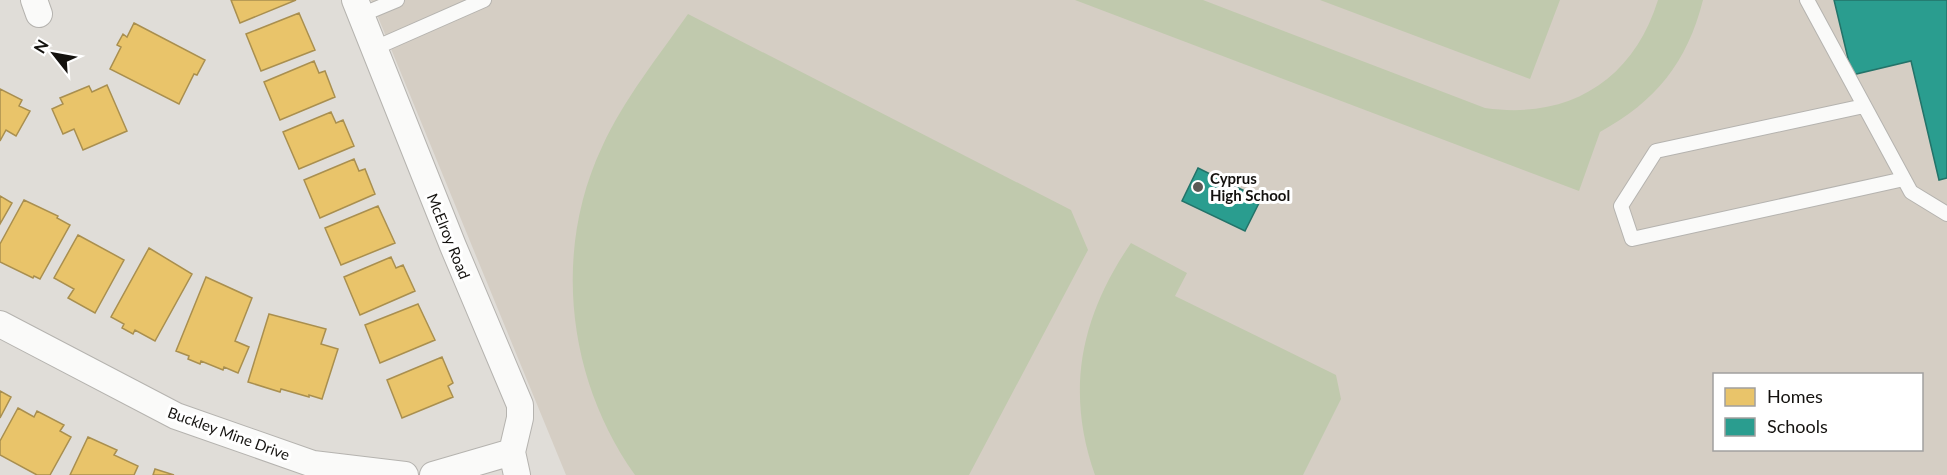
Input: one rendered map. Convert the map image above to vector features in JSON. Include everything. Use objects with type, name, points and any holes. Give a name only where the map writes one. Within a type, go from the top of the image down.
[{"type":"street","name":"McElroy Road","points":[[358,8],[453,246],[520,405],[514,463]]},
{"type":"street","name":"Buckley Mine Drive","points":[[0,324],[176,416],[313,464],[405,475]]},
{"type":"street","points":[[433,475],[514,463]]},
{"type":"lane","points":[[358,8],[397,0]]},
{"type":"lane","points":[[375,48],[484,0]]},
{"type":"lane","points":[[1807,0],[1911,192],[1947,214]]},
{"type":"lane","points":[[1864,106],[1656,151],[1621,206],[1632,238],[1904,179]]},
{"type":"shaded area","name":"Cyprus High School","points":[[371,0],[1947,0],[1947,475],[566,475]]},
{"type":"green space","points":[[1075,0],[1203,0],[1485,108],[1515,110],[1544,108],[1570,100],[1593,89],[1614,73],[1632,53],[1647,28],[1658,0],[1703,0],[1688,43],[1666,78],[1637,107],[1600,132],[1579,191]]},
{"type":"green space","points":[[1320,0],[1560,0],[1530,79]]},
{"type":"green space","points":[[688,14],[1071,210],[1088,250],[969,475],[635,475],[612,438],[595,399],[582,358],[575,316],[573,273],[577,230],[586,188],[611,129],[642,79]]},
{"type":"green space","points":[[1131,243],[1187,273],[1175,296],[1336,375],[1341,399],[1303,475],[1095,475],[1086,444],[1081,413],[1080,383],[1083,354],[1100,298]]},
{"type":"building: Homes","points":[[231,0],[296,0],[240,23]]},
{"type":"building: Homes","points":[[299,13],[315,50],[261,71],[246,34]]},
{"type":"building: Homes","points":[[134,23],[205,60],[197,75],[194,74],[179,104],[110,69],[121,47],[117,45],[123,34],[127,37]]},
{"type":"building: Homes","points":[[314,61],[319,73],[325,71],[335,97],[280,120],[264,82]]},
{"type":"building: Homes","points":[[107,85],[127,131],[83,150],[74,129],[63,134],[52,109],[63,104],[60,98],[89,86],[92,92]]},
{"type":"building: Homes","points":[[0,89],[22,100],[19,106],[30,111],[16,136],[6,130],[0,141]]},
{"type":"building: Homes","points":[[331,112],[336,123],[343,120],[354,146],[299,169],[283,132]]},
{"type":"building: Homes","points":[[354,159],[359,171],[365,169],[375,194],[320,218],[304,180]]},
{"type":"building: Homes","points":[[0,196],[12,203],[0,224]]},
{"type":"building: Homes","points":[[24,200],[58,216],[57,218],[70,225],[40,279],[34,276],[33,278],[0,262],[0,244]]},
{"type":"building: Homes","points":[[378,206],[395,243],[341,265],[325,228]]},
{"type":"building: Homes","points":[[78,235],[124,260],[95,313],[68,298],[74,289],[54,278]]},
{"type":"building: Homes","points":[[149,248],[192,274],[155,341],[135,330],[133,334],[122,328],[124,324],[111,317]]},
{"type":"building: Homes","points":[[391,257],[396,268],[403,265],[415,291],[360,315],[344,277]]},
{"type":"building: Homes","points":[[206,277],[252,298],[235,341],[249,347],[238,373],[201,361],[200,364],[176,351]]},
{"type":"building: Homes","points":[[418,304],[435,340],[380,363],[365,325]]},
{"type":"building: Homes","points":[[269,314],[326,329],[321,344],[338,349],[322,399],[281,389],[280,392],[248,382]]},
{"type":"building: Homes","points":[[442,357],[453,383],[448,386],[453,397],[402,418],[387,380]]},
{"type":"building: Homes","points":[[0,391],[11,397],[0,418]]},
{"type":"building: Homes","points":[[18,408],[34,417],[37,411],[64,425],[60,431],[71,437],[50,475],[37,475],[0,455],[0,441]]},
{"type":"building: Homes","points":[[88,437],[117,450],[114,455],[138,466],[134,475],[70,475]]},
{"type":"building: Homes","points":[[155,469],[174,475],[153,475]]},
{"type":"building: Schools","points":[[1834,0],[1947,0],[1947,178],[1939,180],[1911,61],[1852,75]]},
{"type":"building: Schools","points":[[1198,168],[1261,199],[1245,231],[1182,201]]},
{"type":"place","name":"Cyprus High School","points":[[1198,187]]}]
